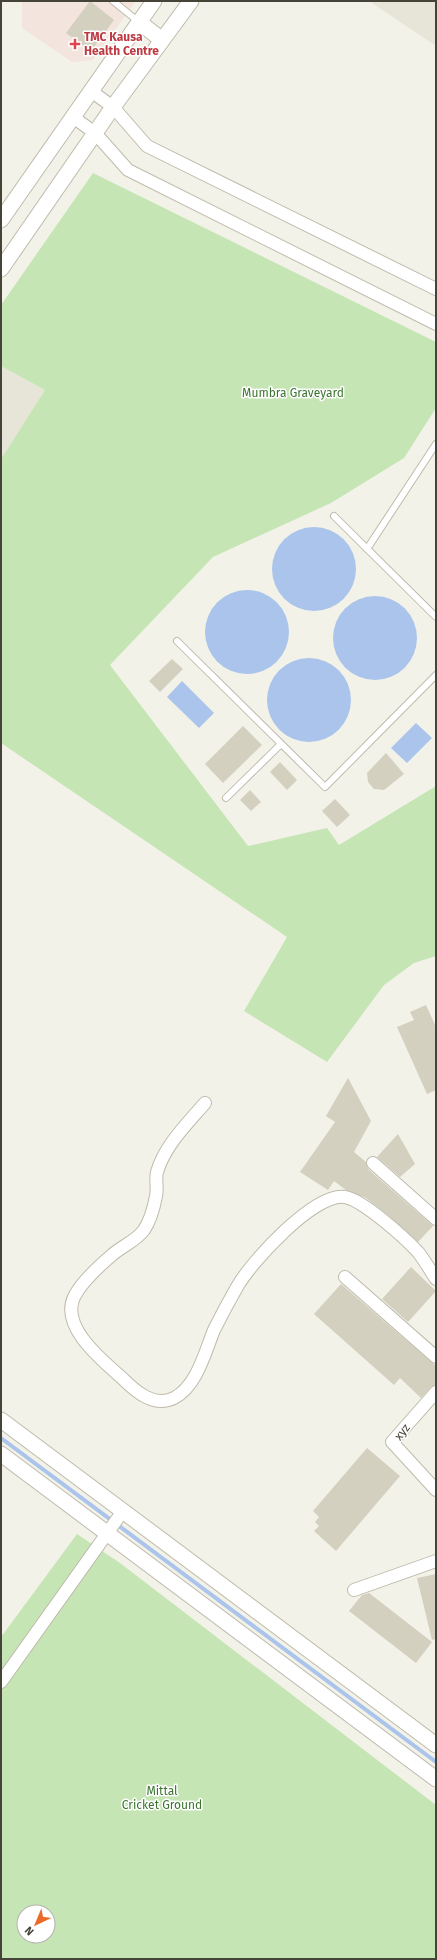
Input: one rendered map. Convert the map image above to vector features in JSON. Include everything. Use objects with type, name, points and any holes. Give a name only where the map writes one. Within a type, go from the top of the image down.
[{"type":"street","points":[[1,220],[154,1]]},
{"type":"street","points":[[1,269],[114,107],[191,1]]},
{"type":"street","points":[[139,22],[162,40]]},
{"type":"street","points":[[91,91],[114,107],[147,146],[436,289]]},
{"type":"street","points":[[73,116],[96,133],[128,170],[436,324]]},
{"type":"street","points":[[205,1103],[166,1150],[157,1174],[156,1196],[144,1231],[97,1268],[74,1297],[71,1314],[77,1330],[94,1352],[134,1390],[149,1399],[164,1401],[175,1398],[188,1385],[202,1364],[214,1330],[237,1286],[254,1262],[271,1244],[322,1201],[334,1197],[344,1197],[354,1200],[380,1218],[416,1251],[436,1279]]},
{"type":"street","points":[[373,1163],[436,1219]]},
{"type":"street","points":[[345,1277],[436,1357]]},
{"type":"street","name":"xyz","points":[[436,1392],[392,1442],[436,1490]]},
{"type":"street","points":[[1,1420],[121,1513],[436,1744]]},
{"type":"street","points":[[1,1454],[109,1530],[436,1779]]},
{"type":"street","points":[[1,1682],[121,1513]]},
{"type":"street","points":[[354,1590],[436,1561]]},
{"type":"lane","points":[[113,1],[139,22]]},
{"type":"lane","points":[[367,549],[436,444]]},
{"type":"lane","points":[[334,516],[436,617]]},
{"type":"lane","points":[[177,641],[325,787],[436,675]]},
{"type":"lane","points":[[226,798],[281,744]]},
{"type":"shaded area","name":"TMC Kausa Health Centre","points":[[22,1],[136,1],[93,60],[72,62],[22,28]]},
{"type":"shaded area","points":[[369,1],[436,1],[436,46]]},
{"type":"shaded area","points":[[1,366],[45,390],[1,459]]},
{"type":"green space","name":"Mumbra Graveyard","points":[[93,173],[436,342],[436,408],[404,458],[331,503],[213,557],[110,665],[248,846],[327,828],[339,845],[436,786],[436,956],[414,963],[384,985],[327,1062],[244,1011],[287,937],[1,743],[1,459],[45,390],[1,366],[1,305]]},
{"type":"green space","name":"Mittal Cricket Ground","points":[[77,1534],[120,1563],[436,1805],[436,1959],[1,1959],[1,1637]]},
{"type":"water","points":[[306,527],[322,527],[338,534],[349,545],[356,561],[356,577],[353,585],[344,599],[338,604],[322,611],[306,611],[290,604],[279,593],[272,577],[272,561],[279,545],[290,534]]},
{"type":"water","points":[[247,590],[263,593],[277,602],[286,616],[289,632],[286,648],[277,662],[263,671],[247,674],[231,671],[217,662],[208,648],[205,632],[208,616],[217,602],[231,593]]},
{"type":"water","points":[[367,596],[383,596],[399,603],[410,614],[417,630],[417,646],[414,654],[405,668],[399,673],[383,680],[367,680],[351,673],[340,662],[333,646],[333,630],[340,614],[351,603]]},
{"type":"water","points":[[301,658],[317,658],[333,665],[344,676],[351,692],[351,708],[348,716],[339,730],[333,735],[317,742],[301,742],[285,735],[274,724],[267,708],[267,692],[274,676],[285,665]]},
{"type":"water","points":[[182,681],[214,713],[199,728],[167,697]]},
{"type":"water","points":[[416,723],[432,738],[407,763],[391,748]]},
{"type":"building","points":[[90,1],[114,20],[91,51],[66,33]]},
{"type":"building","points":[[172,659],[183,669],[160,692],[149,681]]},
{"type":"building","points":[[243,726],[262,745],[223,783],[205,764]]},
{"type":"building","points":[[386,753],[404,774],[384,790],[374,789],[368,782],[367,773]]},
{"type":"building","points":[[280,762],[297,780],[287,790],[270,772]]},
{"type":"building","points":[[250,790],[261,802],[251,811],[240,800]]},
{"type":"building","points":[[335,799],[350,815],[337,827],[322,811]]},
{"type":"building","points":[[426,1005],[436,1027],[436,1090],[427,1094],[397,1027],[414,1020],[410,1012]]},
{"type":"building","points":[[348,1078],[371,1121],[354,1152],[366,1162],[368,1169],[433,1226],[418,1242],[388,1215],[366,1198],[346,1190],[334,1181],[328,1190],[300,1172],[335,1122],[326,1116]]},
{"type":"building","points":[[398,1134],[415,1164],[400,1177],[377,1157]]},
{"type":"building","points":[[411,1267],[436,1291],[408,1322],[382,1299]]},
{"type":"building","points":[[341,1284],[436,1366],[436,1385],[431,1387],[421,1398],[400,1378],[394,1385],[314,1314]]},
{"type":"building","points":[[367,1448],[400,1476],[336,1551],[314,1531],[319,1526],[315,1522],[319,1517],[313,1511]]},
{"type":"building","points":[[436,1574],[436,1639],[432,1640],[417,1578]]},
{"type":"building","points":[[369,1593],[432,1642],[416,1663],[349,1611],[362,1595]]},
{"type":"waterway","points":[[1,1438],[436,1762]]},
{"type":"place","name":"TMC Kausa Health Centre","points":[[75,44]]}]
